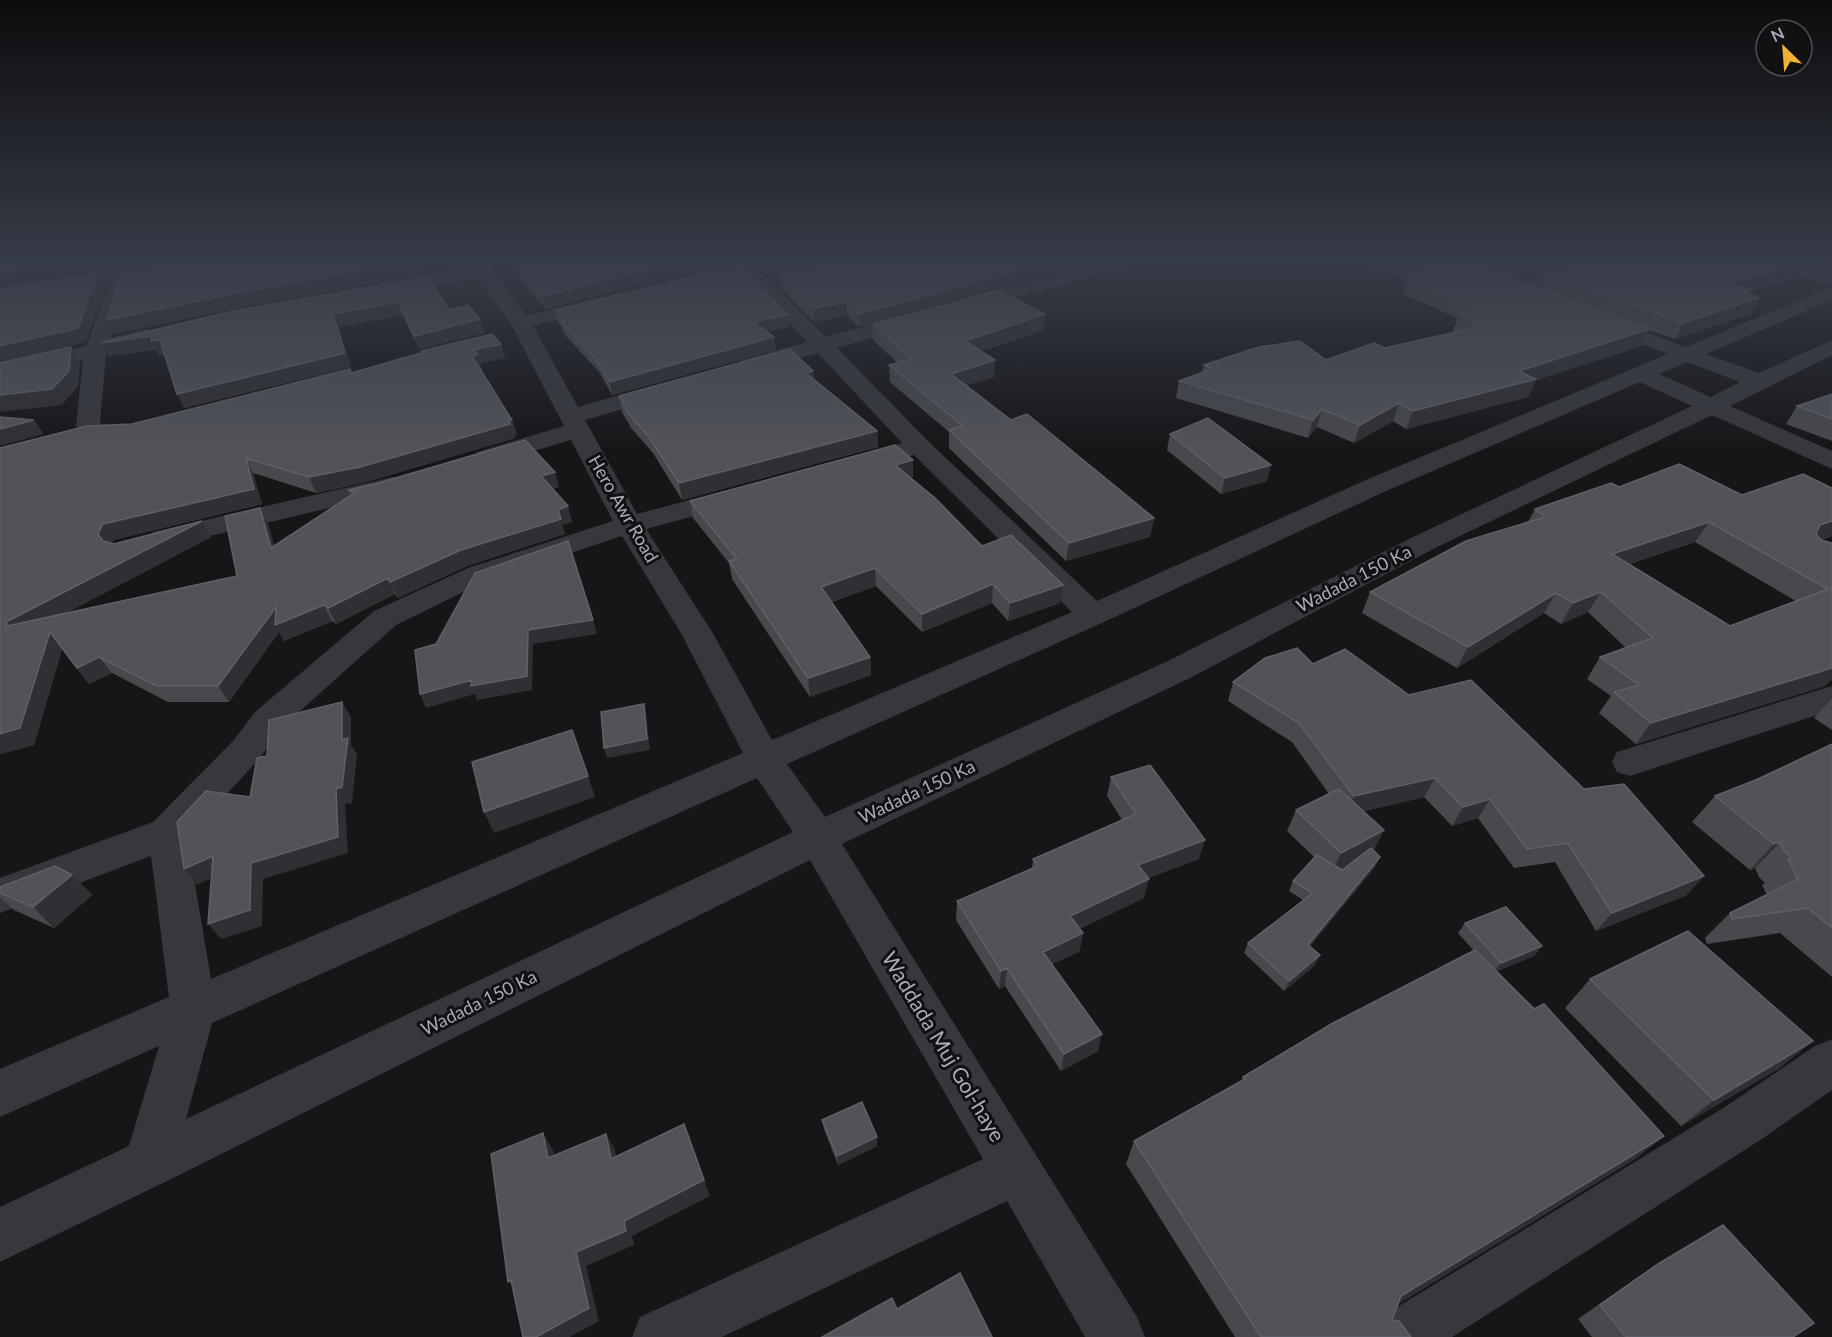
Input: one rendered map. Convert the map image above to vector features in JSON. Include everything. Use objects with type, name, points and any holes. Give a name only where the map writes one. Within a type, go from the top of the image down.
[{"type":"street","points":[[95,431],[88,426],[96,348],[103,325]]},
{"type":"street","name":"Hero Awr Road","points":[[514,325],[575,423],[629,525],[698,635],[764,759]]},
{"type":"street","points":[[517,330],[532,325]]},
{"type":"street","points":[[807,325],[822,345],[919,446],[1093,615]]},
{"type":"street","points":[[731,370],[893,325]]},
{"type":"street","points":[[1610,325],[1759,381]]},
{"type":"street","points":[[0,1093],[1093,615],[1377,485],[1754,325]]},
{"type":"street","points":[[0,371],[46,364],[96,348],[169,330]]},
{"type":"street","name":"Wadada 150 Ka","points":[[0,1235],[818,838],[1180,669],[1425,542],[1712,406],[1759,381],[1797,365],[1832,345]]},
{"type":"street","points":[[1641,374],[1832,461]]},
{"type":"street","points":[[464,464],[686,383]]},
{"type":"street","points":[[63,439],[95,431],[120,431]]},
{"type":"street","points":[[841,467],[919,446]]},
{"type":"street","points":[[135,545],[226,522],[372,491],[418,477]]},
{"type":"street","points":[[0,896],[167,833],[247,749],[267,721],[385,618],[478,574],[629,525],[763,489]]},
{"type":"street","points":[[1630,762],[1832,698]]},
{"type":"street","name":"Waddada Muj Gol-haye","points":[[764,759],[818,838],[1117,1337]]},
{"type":"street","points":[[149,1163],[194,1008],[167,833]]},
{"type":"street","points":[[1401,1337],[1745,1122],[1832,1062]]},
{"type":"street","points":[[660,1337],[1017,1170]]},
{"type":"building","points":[[0,325],[79,325],[78,328],[0,346]]},
{"type":"building","points":[[173,325],[337,325],[345,353],[177,394],[160,340],[151,341],[152,336],[100,343]]},
{"type":"building","points":[[409,325],[455,325],[414,336]]},
{"type":"building","points":[[564,325],[759,325],[774,337],[610,382],[597,361]]},
{"type":"building","points":[[875,325],[1011,325],[965,341],[995,360],[951,374],[1011,420],[1027,414],[1154,518],[1069,543],[949,430],[963,426],[889,365],[911,359]]},
{"type":"building","points":[[1639,325],[1649,329],[1519,371],[1536,379],[1413,411],[1399,403],[1360,425],[1322,409],[1313,420],[1179,381],[1212,369],[1204,365],[1259,347],[1300,341],[1326,360],[1374,343],[1385,348],[1482,326]]},
{"type":"building","points":[[492,334],[501,344],[474,350],[478,355],[472,356],[512,420],[508,421],[510,424],[360,467],[309,477],[246,458],[254,489],[103,524],[98,534],[103,541],[114,544],[202,521],[6,622],[7,626],[237,576],[225,516],[260,508],[271,548],[356,492],[348,490],[525,440],[555,472],[541,476],[568,506],[558,510],[561,519],[461,550],[390,582],[388,578],[328,608],[324,605],[275,625],[276,607],[218,686],[157,686],[99,657],[77,668],[50,632],[20,728],[0,734],[0,448],[87,426],[132,424],[350,369],[351,373],[421,353],[421,351]]},
{"type":"building","points":[[71,347],[69,371],[52,389],[0,395],[0,363]]},
{"type":"building","points":[[790,349],[813,371],[806,373],[877,431],[679,483],[649,437],[628,413],[619,396]]},
{"type":"building","points":[[1832,394],[1832,419],[1797,406]]},
{"type":"building","points":[[0,417],[34,420],[0,429]]},
{"type":"building","points":[[1208,418],[1271,465],[1225,478],[1170,434]]},
{"type":"building","points":[[895,445],[913,460],[895,465],[935,498],[982,546],[1011,535],[1063,585],[1010,603],[993,584],[922,614],[875,568],[821,587],[870,657],[808,678],[729,561],[737,559],[690,501]]},
{"type":"building","points":[[1679,464],[1742,495],[1803,474],[1832,488],[1832,521],[1820,525],[1816,534],[1821,540],[1832,543],[1832,668],[1651,723],[1614,692],[1639,685],[1600,657],[1653,638],[1601,592],[1573,603],[1556,593],[1468,647],[1370,592],[1466,541],[1545,517],[1535,509],[1611,483],[1619,487]],"holes":[[[1709,522],[1828,589],[1730,626],[1612,554]]]},
{"type":"building","points":[[568,541],[593,620],[528,630],[527,676],[471,686],[472,680],[420,694],[415,650],[436,644],[475,573]]},
{"type":"building","points":[[1297,648],[1313,664],[1345,649],[1409,695],[1471,680],[1584,789],[1624,784],[1704,876],[1612,913],[1568,843],[1527,849],[1490,799],[1463,807],[1435,778],[1354,796],[1299,723],[1233,682],[1265,658]]},
{"type":"building","points":[[342,702],[342,740],[348,738],[342,787],[336,789],[338,837],[251,863],[250,910],[208,924],[213,856],[184,869],[177,822],[206,791],[250,797],[257,758],[267,756],[269,720]]},
{"type":"building","points":[[644,704],[647,739],[604,748],[601,712]]},
{"type":"building","points":[[572,730],[588,776],[484,812],[472,762]]},
{"type":"building","points":[[1832,744],[1832,928],[1808,908],[1732,919],[1730,913],[1798,879],[1788,859],[1793,859],[1784,851],[1780,842],[1774,844],[1715,796],[1758,779]]},
{"type":"building","points":[[1150,765],[1205,840],[1138,865],[1149,879],[1070,916],[1083,933],[1043,952],[1102,1034],[1064,1054],[1007,968],[1001,971],[957,901],[1038,866],[1033,859],[1136,814],[1111,777]]},
{"type":"building","points":[[1339,789],[1384,830],[1341,853],[1296,810]]},
{"type":"building","points":[[1371,848],[1380,857],[1308,945],[1320,955],[1289,981],[1248,943],[1313,893],[1293,881],[1317,855],[1342,870]]},
{"type":"building","points":[[55,866],[72,875],[33,907],[0,893],[0,887]]},
{"type":"building","points":[[1506,907],[1542,946],[1501,963],[1465,923]]},
{"type":"building","points":[[1688,931],[1813,1041],[1714,1100],[1590,979]]},
{"type":"building","points":[[1475,950],[1534,1009],[1544,1004],[1664,1136],[1401,1296],[1392,1320],[1399,1321],[1411,1337],[1261,1337],[1134,1141],[1245,1079],[1243,1077],[1333,1023]]},
{"type":"building","points":[[862,1102],[877,1137],[837,1156],[822,1120]]},
{"type":"building","points":[[684,1124],[704,1180],[624,1221],[626,1231],[576,1252],[589,1308],[536,1337],[523,1337],[511,1280],[508,1282],[491,1154],[543,1133],[548,1158],[606,1134],[611,1159]]},
{"type":"building","points":[[1723,1225],[1814,1323],[1793,1337],[1626,1337],[1600,1305],[1658,1264]]},
{"type":"building","points":[[960,1273],[992,1337],[822,1337],[892,1298],[897,1309]]}]
